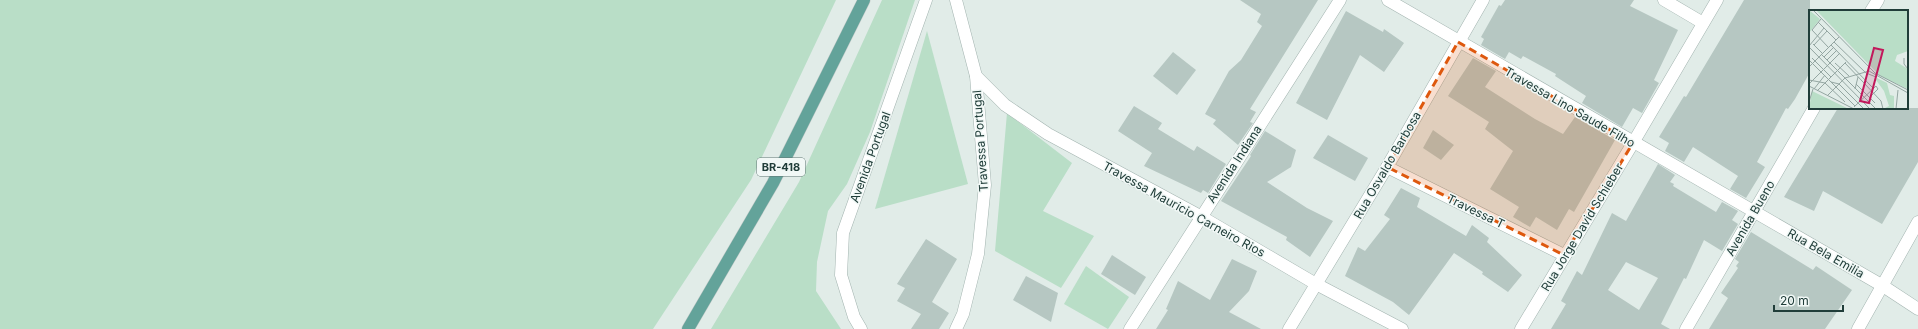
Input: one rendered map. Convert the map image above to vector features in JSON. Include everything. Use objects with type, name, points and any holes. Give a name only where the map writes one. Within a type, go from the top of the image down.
[{"type":"main road","name":"BR-418","points":[[688,329],[773,182],[864,0]]},
{"type":"street","name":"Avenida Portugal","points":[[861,329],[854,317],[841,275],[843,234],[926,0]]},
{"type":"street","name":"Travessa Portugal","points":[[956,0],[976,76],[985,185],[978,254],[963,314],[956,329]]},
{"type":"street","name":"Avenida Indiana","points":[[1130,329],[1200,216],[1340,0]]},
{"type":"street","name":"Travessa Lino Saude Filho","points":[[1388,0],[1458,42],[1754,212]]},
{"type":"street","name":"Rua Osvaldo Barbosa","points":[[1289,329],[1387,167],[1483,0]]},
{"type":"street","points":[[1664,0],[1703,23]]},
{"type":"street","name":"Rua Jorge David Schieber","points":[[1521,329],[1717,0]]},
{"type":"street","points":[[1872,10],[1878,0]]},
{"type":"street","name":"Travessa Mauricio Carneiro Rios","points":[[976,76],[1005,105],[1048,134],[1200,216],[1316,284],[1402,329]]},
{"type":"street","name":"Avenida Bueno","points":[[1686,329],[1813,109]]},
{"type":"street","name":"Travessa T","points":[[1387,167],[1564,255]]},
{"type":"street","name":"Rua Bela Emilia","points":[[1754,212],[1883,286],[1918,309]]},
{"type":"street","points":[[1858,329],[1918,222]]},
{"type":"highlighted area","points":[[1458,42],[1633,143],[1564,255],[1387,167]]},
{"type":"green space","points":[[0,0],[836,0],[751,180],[653,329],[0,329]]},
{"type":"green space","points":[[882,0],[915,0],[870,132],[847,184],[828,211],[817,262],[816,291],[841,329],[711,329],[799,182]]},
{"type":"green space","points":[[927,31],[968,184],[875,209]]},
{"type":"green space","points":[[1007,113],[1072,163],[1043,211],[1094,236],[1061,288],[995,251]]},
{"type":"green space","points":[[1086,266],[1129,297],[1108,329],[1064,304]]},
{"type":"building","points":[[1240,0],[1318,0],[1250,109],[1256,112],[1250,122],[1253,123],[1238,145],[1213,124],[1216,120],[1205,114],[1229,71],[1241,60],[1262,26],[1257,22],[1261,14]]},
{"type":"building","points":[[1505,0],[1634,0],[1630,6],[1678,30],[1654,80],[1659,83],[1642,113],[1633,108],[1622,127],[1582,103],[1586,96],[1555,76],[1556,74],[1523,56],[1521,59],[1509,52],[1505,59],[1481,45],[1484,39],[1481,37],[1499,5],[1501,6]]},
{"type":"building","points":[[1744,0],[1810,0],[1809,74],[1795,99],[1788,109],[1786,108],[1757,162],[1765,167],[1746,198],[1730,189],[1738,176],[1693,147],[1684,162],[1665,151],[1669,143],[1659,137],[1684,96],[1686,97]]},
{"type":"building","points":[[1346,11],[1383,32],[1384,29],[1404,43],[1384,72],[1360,55],[1327,120],[1296,103]]},
{"type":"building","points":[[1173,52],[1196,70],[1177,95],[1153,76]]},
{"type":"building","points":[[1473,58],[1496,71],[1485,87],[1535,119],[1563,134],[1575,117],[1615,140],[1574,212],[1569,209],[1557,230],[1536,217],[1530,227],[1513,217],[1519,207],[1490,189],[1513,151],[1485,129],[1489,122],[1448,96]]},
{"type":"building","points":[[1134,106],[1162,123],[1158,129],[1194,151],[1197,146],[1226,164],[1208,193],[1203,190],[1201,193],[1144,166],[1152,153],[1118,131]]},
{"type":"building","points":[[1918,108],[1918,162],[1882,224],[1823,191],[1814,211],[1784,197],[1837,109]]},
{"type":"building","points":[[1433,130],[1454,145],[1441,160],[1423,148]]},
{"type":"building","points":[[1265,131],[1296,150],[1291,167],[1267,182],[1307,208],[1333,221],[1310,257],[1286,240],[1287,237],[1221,201],[1251,156],[1250,155]]},
{"type":"building","points":[[1328,135],[1368,158],[1355,181],[1313,158]]},
{"type":"building","points":[[1658,164],[1675,175],[1670,182],[1674,184],[1673,186],[1716,212],[1722,202],[1738,211],[1732,220],[1738,224],[1722,251],[1704,240],[1686,279],[1684,278],[1661,324],[1670,329],[1551,329],[1566,304],[1561,301],[1577,271],[1582,275],[1612,213],[1626,221]],"holes":[[[1626,262],[1658,278],[1639,310],[1608,290]]]},
{"type":"building","points":[[1401,188],[1420,198],[1417,207],[1466,236],[1472,225],[1489,238],[1487,242],[1522,275],[1508,292],[1482,274],[1483,272],[1454,253],[1409,315],[1393,302],[1345,276],[1358,247],[1365,251],[1390,219],[1384,215]]},
{"type":"building","points":[[1751,232],[1813,270],[1816,266],[1852,290],[1825,329],[1709,329],[1728,298],[1721,293],[1738,268],[1736,266],[1739,262],[1735,259]]},
{"type":"building","points":[[926,239],[957,259],[932,302],[949,313],[939,329],[911,329],[921,314],[897,301],[905,288],[897,284]]},
{"type":"building","points":[[1112,255],[1146,277],[1135,295],[1101,274]]},
{"type":"building","points":[[1232,259],[1257,271],[1249,291],[1229,312],[1261,329],[1156,329],[1168,310],[1166,309],[1178,281],[1210,300]]},
{"type":"building","points":[[1026,276],[1058,293],[1051,322],[1013,300]]}]
